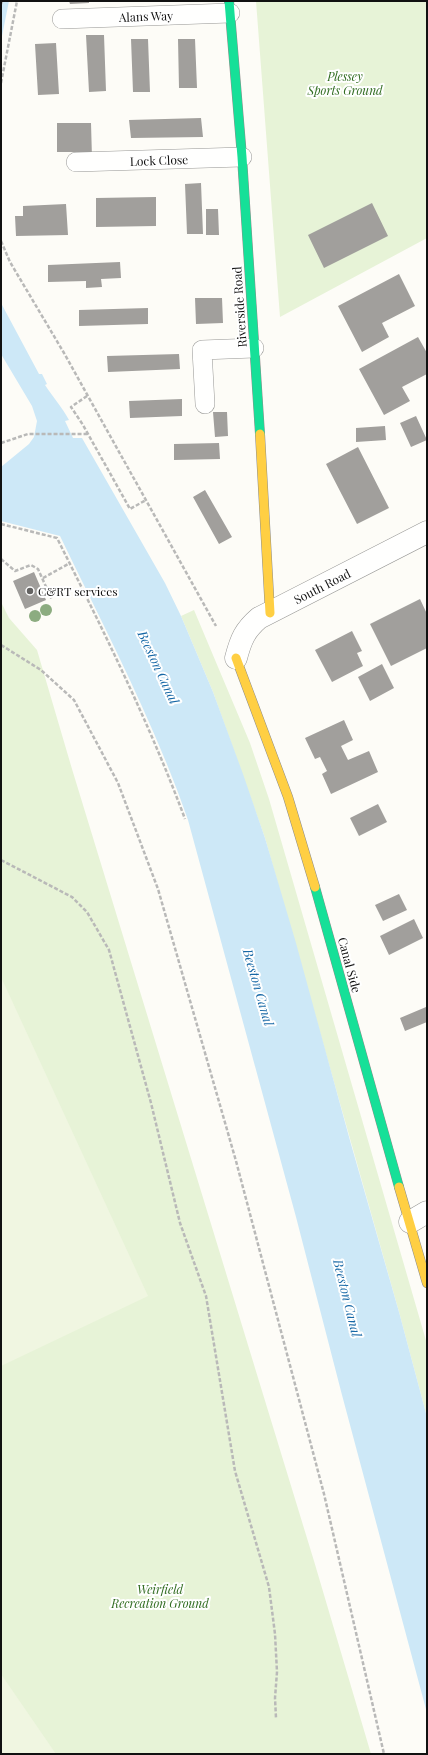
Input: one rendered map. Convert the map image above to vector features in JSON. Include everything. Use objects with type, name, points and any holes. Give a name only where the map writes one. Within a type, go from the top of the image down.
[{"type":"street","name":"Riverside Road","points":[[229,7],[242,157],[264,488],[270,612]]},
{"type":"street","name":"South Road","points":[[236,658],[240,644],[248,628],[259,618],[427,532]]},
{"type":"street","name":"Canal Side","points":[[236,658],[290,804],[331,940],[372,1093],[419,1217],[427,1283]]},
{"type":"lane","name":"Alans Way","points":[[62,19],[229,7]]},
{"type":"lane","name":"Lock Close","points":[[76,162],[242,157]]},
{"type":"lane","points":[[205,404],[202,350],[254,348]]},
{"type":"path","points":[[1,83],[17,1]]},
{"type":"path","points":[[1,241],[10,262],[88,396],[209,614],[236,658]]},
{"type":"path","points":[[88,396],[71,407],[130,509],[146,500]]},
{"type":"path","points":[[1,443],[28,434],[88,434]]},
{"type":"path","points":[[1,524],[57,538],[136,700],[172,782],[185,819]]},
{"type":"path","points":[[1,559],[15,571],[31,565],[38,569],[52,600]]},
{"type":"path","points":[[43,578],[70,563]]},
{"type":"path","points":[[1,646],[41,670],[74,700],[118,783],[158,889],[236,1161],[322,1487],[384,1754]]},
{"type":"path","points":[[1,860],[72,897],[87,912],[109,950],[151,1103],[180,1223],[206,1296],[235,1471],[269,1586],[275,1634],[277,1672],[275,1698],[276,1718]]},
{"type":"green space","name":"Plessey Sports Ground","points":[[256,1],[427,1],[427,238],[280,317]]},
{"type":"green space","name":"Weirfield Recreation Ground","points":[[1,602],[9,618],[37,650],[314,1561],[371,1754],[1,1754]]},
{"type":"green space","points":[[194,610],[250,743],[269,799],[427,1344],[427,1417],[399,1312],[265,838],[213,692],[181,616]]},
{"type":"green space","points":[[1,977],[148,1296],[1,1366]]},
{"type":"green space","points":[[1,1674],[56,1754],[1,1754]]},
{"type":"water","points":[[1,1],[9,1],[1,41]]},
{"type":"water","name":"Beeston Canal","points":[[1,303],[39,374],[42,374],[47,384],[45,385],[69,420],[65,421],[73,438],[82,438],[165,583],[181,616],[213,692],[265,838],[296,943],[427,1417],[427,1713],[296,1217],[188,820],[175,783],[111,641],[60,536],[1,521],[1,467],[29,444],[34,437],[37,421],[32,406],[1,354]]},
{"type":"building","points":[[69,1],[89,1],[89,3],[70,4]]},
{"type":"building","points":[[86,35],[104,35],[106,91],[89,92]]},
{"type":"building","points":[[131,39],[148,39],[150,92],[133,92]]},
{"type":"building","points":[[178,39],[195,39],[197,88],[179,88]]},
{"type":"building","points":[[56,43],[59,94],[38,95],[35,44]]},
{"type":"building","points":[[201,118],[203,137],[131,138],[129,120]]},
{"type":"building","points":[[57,123],[91,123],[92,158],[75,158],[76,152],[57,152]]},
{"type":"building","points":[[201,183],[203,234],[187,234],[185,184]]},
{"type":"building","points":[[156,197],[156,226],[96,227],[96,198]]},
{"type":"building","points":[[372,203],[388,236],[324,268],[308,235]]},
{"type":"building","points":[[66,204],[68,235],[16,236],[15,216],[23,216],[23,206]]},
{"type":"building","points":[[206,209],[218,209],[219,235],[206,235]]},
{"type":"building","points":[[120,262],[121,278],[101,279],[102,287],[86,288],[86,281],[48,282],[48,265]]},
{"type":"building","points":[[399,274],[415,306],[382,323],[389,337],[362,352],[338,306]]},
{"type":"building","points":[[195,298],[222,298],[223,323],[196,324]]},
{"type":"building","points":[[148,308],[148,324],[79,326],[79,310]]},
{"type":"building","points":[[418,337],[427,353],[427,374],[402,387],[410,401],[384,415],[359,369]]},
{"type":"building","points":[[179,354],[180,369],[108,372],[107,356]]},
{"type":"building","points":[[182,399],[182,416],[130,418],[129,401]]},
{"type":"building","points":[[213,412],[227,412],[228,436],[215,437]]},
{"type":"building","points":[[416,416],[427,440],[411,447],[400,423]]},
{"type":"building","points":[[385,426],[386,440],[356,442],[356,428]]},
{"type":"building","points":[[219,443],[220,459],[174,460],[174,444]]},
{"type":"building","points":[[358,447],[389,508],[357,524],[326,464]]},
{"type":"building","points":[[205,490],[232,537],[219,544],[193,497]]},
{"type":"building","name":"C&RT services","points":[[34,572],[46,600],[25,609],[13,581]]},
{"type":"building","points":[[420,599],[427,614],[427,648],[391,666],[370,624]]},
{"type":"building","points":[[352,631],[362,651],[357,653],[363,666],[332,682],[315,650]]},
{"type":"building","points":[[382,664],[394,688],[370,701],[358,677]]},
{"type":"building","points":[[344,720],[353,740],[341,746],[348,760],[369,751],[378,772],[331,794],[322,774],[327,771],[320,757],[315,759],[305,738]]},
{"type":"building","points":[[378,804],[387,822],[359,836],[350,818]]},
{"type":"building","points":[[399,894],[407,910],[383,921],[375,905]]},
{"type":"building","points":[[414,919],[423,938],[389,955],[380,936]]},
{"type":"building","points":[[426,1007],[427,1022],[405,1031],[400,1018]]},
{"type":"traffic: fast","points":[[229,1],[242,157],[260,434]]},
{"type":"traffic: fast","points":[[315,887],[399,1187]]},
{"type":"traffic: slow","points":[[260,434],[270,613]]},
{"type":"traffic: slow","points":[[236,658],[288,797],[315,887]]},
{"type":"traffic: slow","points":[[399,1187],[427,1283]]},
{"type":"place","name":"C&RT services","points":[[30,591]]}]
